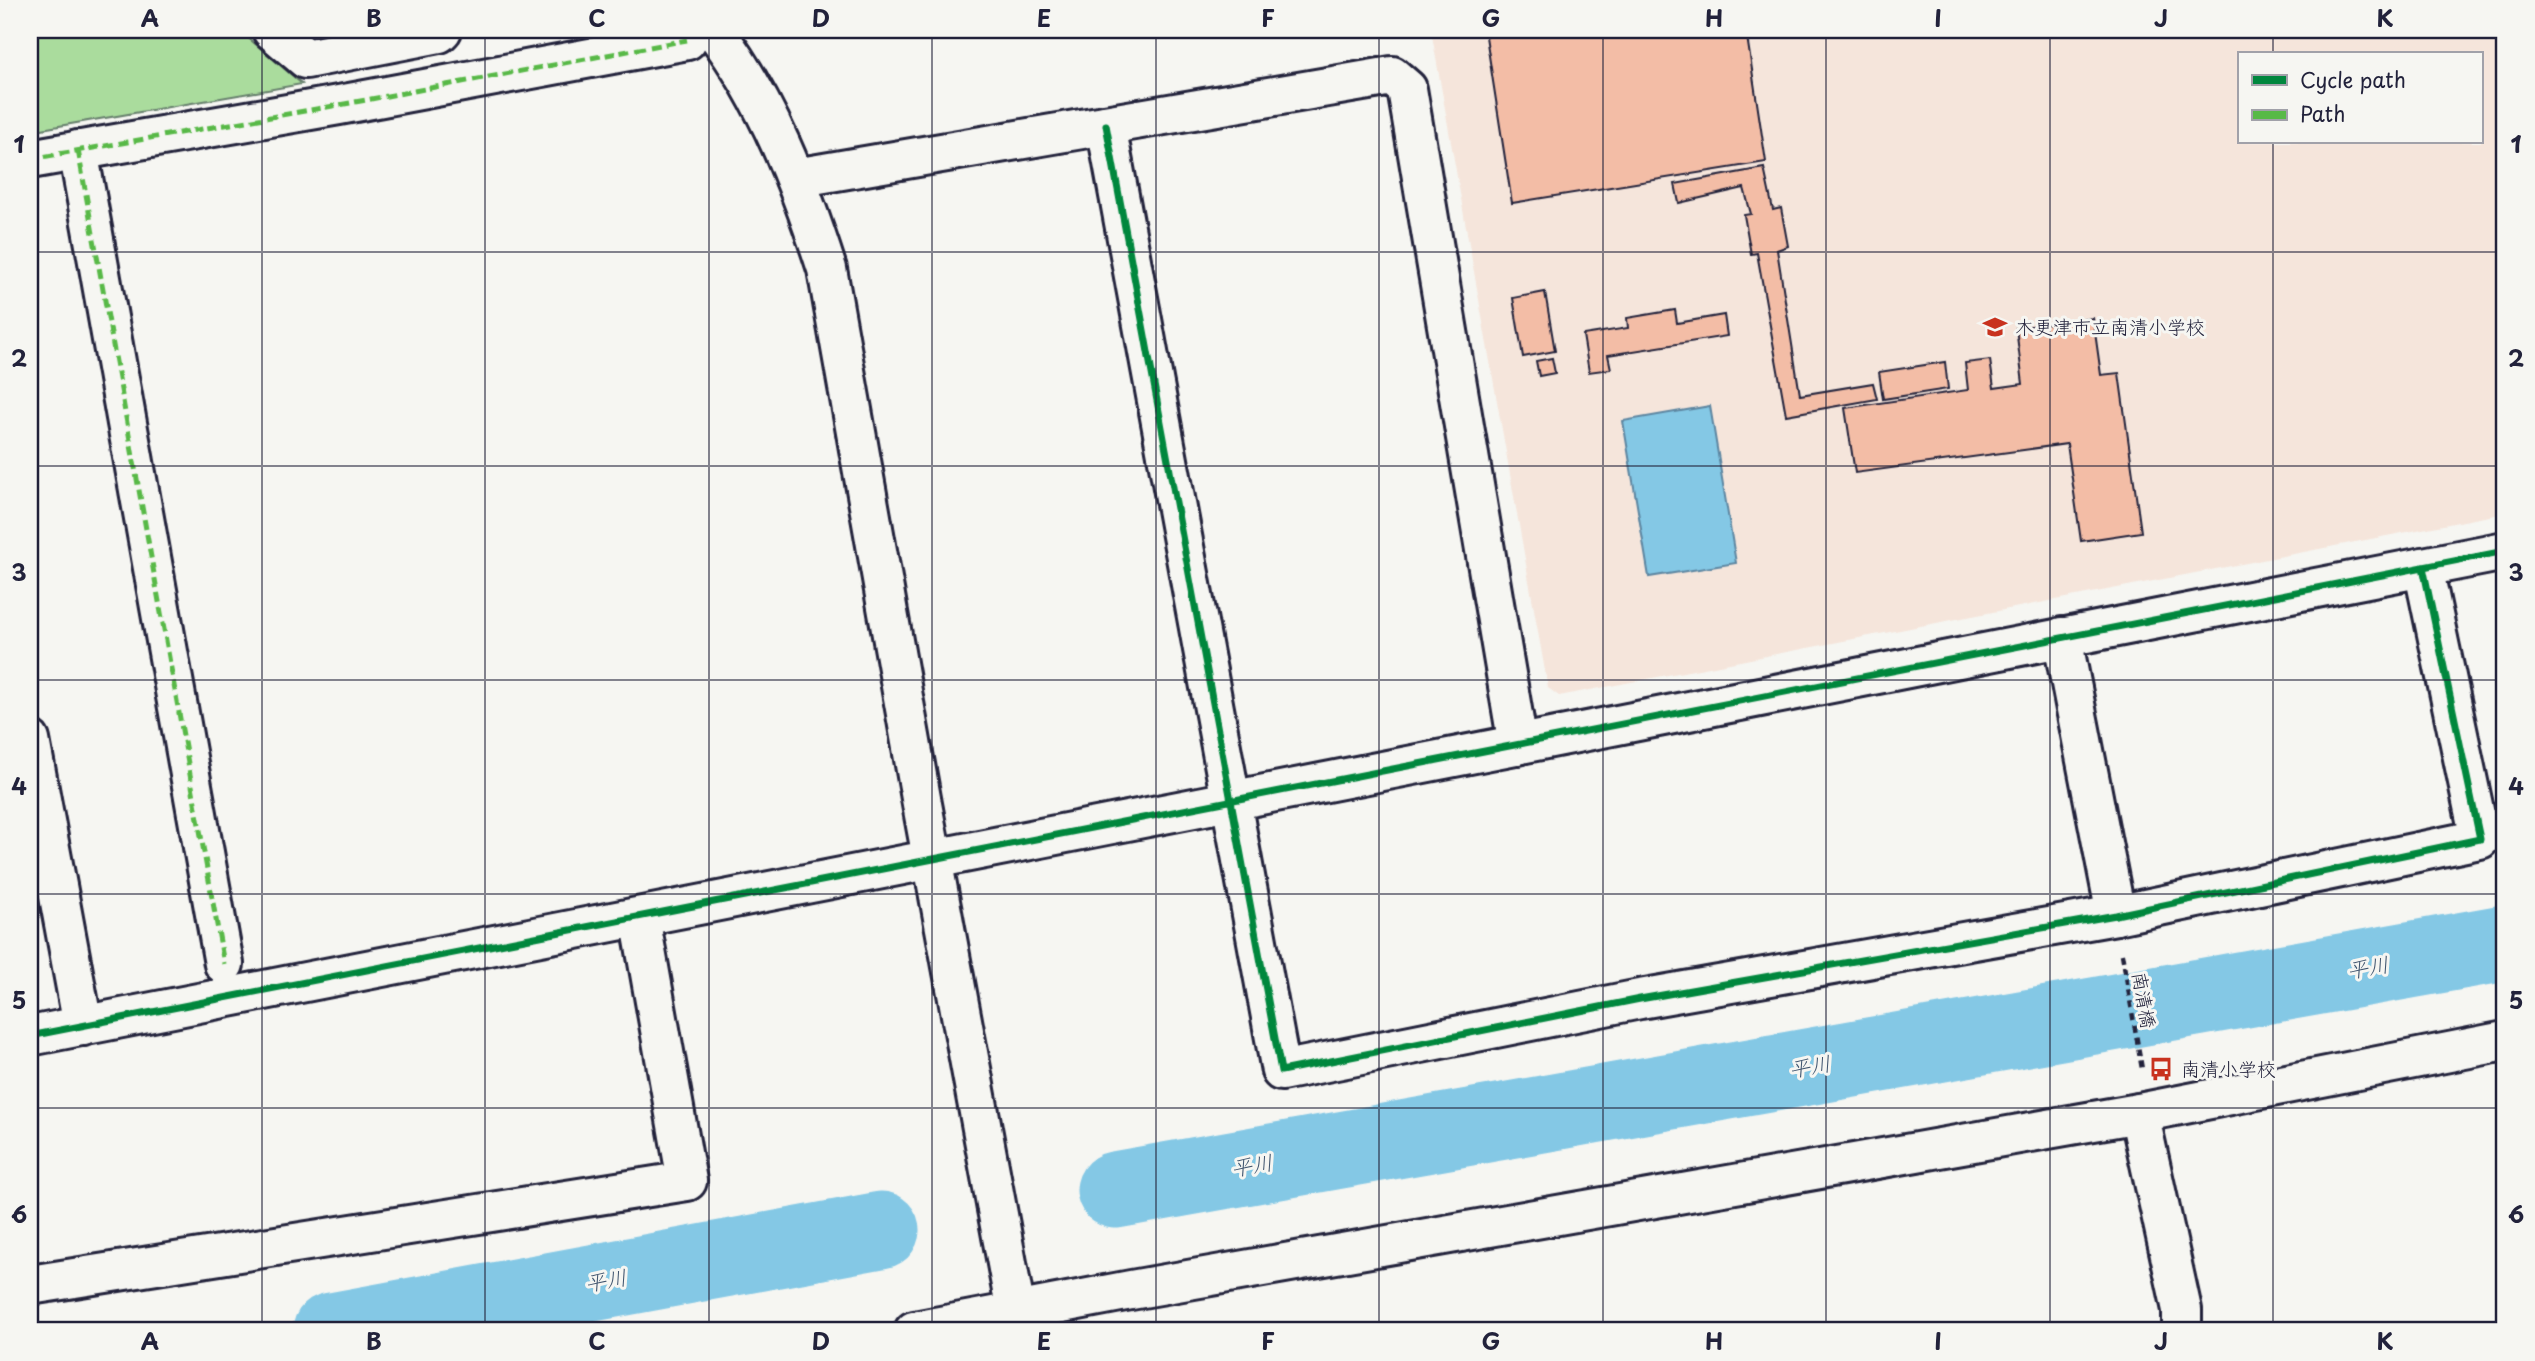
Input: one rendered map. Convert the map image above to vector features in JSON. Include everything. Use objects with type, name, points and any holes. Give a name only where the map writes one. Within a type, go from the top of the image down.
[{"type":"street","points":[[272,30],[306,59],[439,33],[442,30]]},
{"type":"street","points":[[30,159],[700,35],[771,120],[805,200],[827,269],[1016,1312]]},
{"type":"street","points":[[795,178],[1392,76],[1407,89],[1518,745]]},
{"type":"street","points":[[1106,125],[1281,1071],[1640,999],[2118,929],[2480,839],[2423,567]]},
{"type":"street","points":[[78,150],[224,964]]},
{"type":"street","points":[[30,1037],[2505,551]]},
{"type":"street","points":[[2062,637],[2118,929]]},
{"type":"street","points":[[30,740],[33,778],[83,1026]]},
{"type":"street","points":[[30,1285],[687,1181],[640,917]]},
{"type":"street","points":[[914,1331],[2139,1113],[2505,1041]]},
{"type":"street","points":[[2139,1113],[2182,1310],[2182,1331]]},
{"type":"shaded area","name":"木更津市立南清小学校","points":[[1431,30],[2505,30],[2505,513],[1559,696],[1548,688]]},
{"type":"green space","points":[[30,30],[239,30],[302,84],[30,131]]},
{"type":"water","points":[[1710,406],[1736,563],[1649,577],[1623,421]]},
{"type":"building","points":[[1485,30],[1746,30],[1766,162],[1512,203]]},
{"type":"building","points":[[1764,168],[1773,210],[1781,208],[1788,246],[1777,250],[1800,395],[1873,383],[1877,399],[1786,415],[1757,253],[1751,254],[1744,215],[1751,214],[1744,188],[1679,203],[1675,184]]},
{"type":"building","points":[[1545,292],[1555,351],[1523,357],[1513,298]]},
{"type":"building","points":[[1675,310],[1677,323],[1724,315],[1727,336],[1608,355],[1611,369],[1589,372],[1583,335],[1628,328],[1627,318]]},
{"type":"building","points":[[2093,318],[2101,375],[2119,373],[2141,532],[2081,541],[2067,444],[1855,473],[1845,408],[1968,390],[1965,363],[1990,360],[1994,388],[2023,384],[2016,328]]},
{"type":"building","points":[[1552,358],[1555,373],[1539,376],[1536,361]]},
{"type":"building","points":[[1945,362],[1948,389],[1883,399],[1879,372]]},
{"type":"waterway","name":"平川","points":[[1115,1190],[2505,943]]},
{"type":"waterway","name":"平川","points":[[331,1331],[881,1230]]},
{"type":"marked path","points":[[30,159],[687,40]]},
{"type":"marked path","points":[[78,150],[224,964]]},
{"type":"cycle path","points":[[1106,125],[1281,1071],[1640,999],[2116,915],[2480,839],[2423,567]]},
{"type":"cycle path","points":[[30,1036],[2505,551]]},
{"type":"place","name":"木更津市立南清小学校","points":[[1995,327]]},
{"type":"place","name":"南清小学校","points":[[2161,1069]]}]
